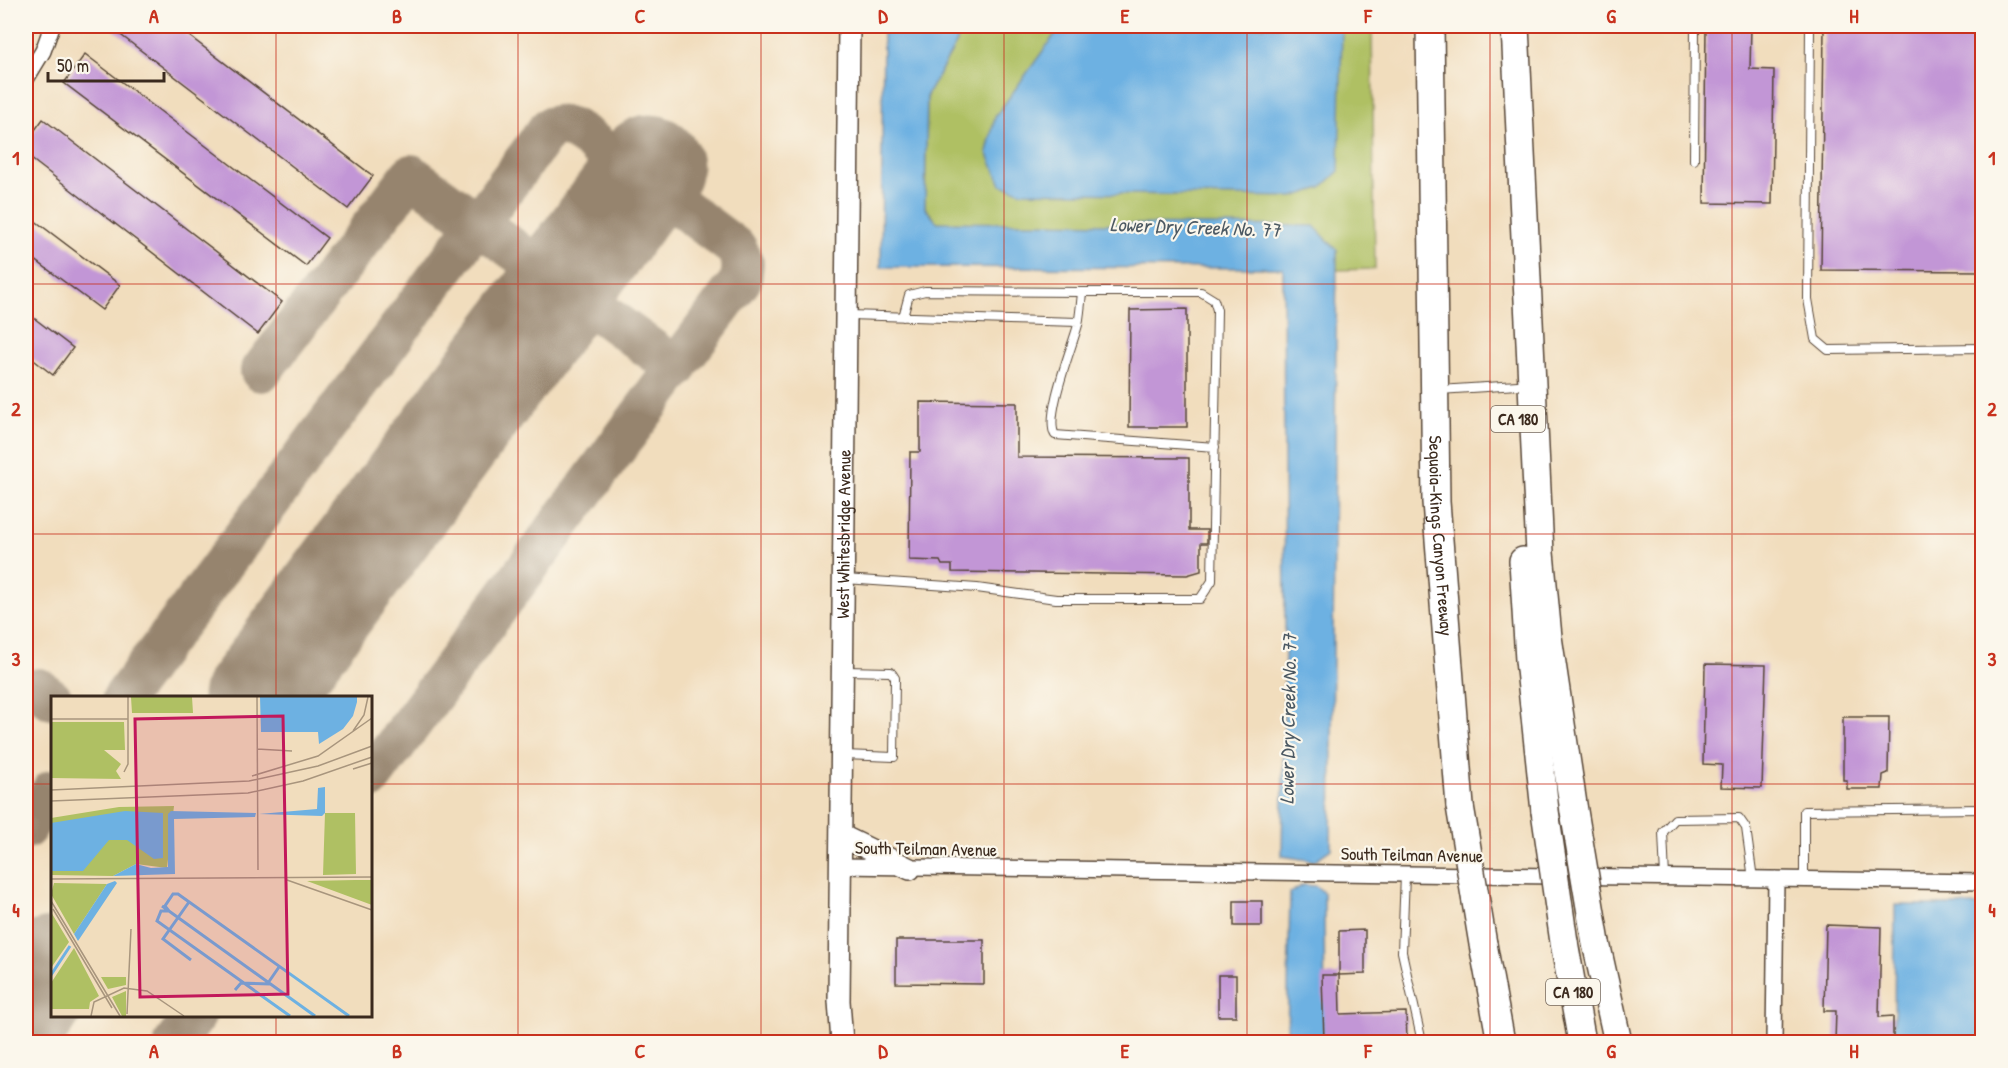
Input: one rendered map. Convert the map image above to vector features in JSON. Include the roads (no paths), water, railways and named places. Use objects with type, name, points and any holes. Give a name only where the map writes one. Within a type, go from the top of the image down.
[{"type":"highway","name":"Sequoia–Kings Canyon Freeway","points":[[1430,26],[1436,502],[1460,806],[1482,944],[1501,1042]]},
{"type":"highway","name":"CA 180","points":[[1514,26],[1520,495],[1528,648],[1545,811],[1564,942],[1582,1042]]},
{"type":"highway","points":[[1514,26],[1540,553],[1548,637],[1596,943],[1618,1042]]},
{"type":"main road","name":"West Whitesbridge Avenue","points":[[842,1042],[839,1001],[849,26]]},
{"type":"main road","points":[[842,836],[910,869]]},
{"type":"main road","points":[[832,1042],[839,1001]]},
{"type":"street","points":[[26,78],[43,51],[52,26]]},
{"type":"street","name":"South Teilman Avenue","points":[[840,866],[910,869],[1983,882]]},
{"type":"street","points":[[1774,1042],[1776,879]]},
{"type":"lane","points":[[1694,160],[1695,26]]},
{"type":"lane","points":[[1810,26],[1808,299],[1815,339],[1828,350],[1983,348]]},
{"type":"lane","points":[[844,579],[977,588],[1056,599],[1200,599],[1212,581],[1217,310],[1214,300],[1201,292],[925,291],[909,295],[903,316]]},
{"type":"lane","points":[[1082,292],[1078,322],[1055,403],[1052,429],[1055,435],[1215,447]]},
{"type":"lane","points":[[846,315],[1078,322]]},
{"type":"lane","points":[[1434,390],[1518,385]]},
{"type":"lane","points":[[842,755],[894,757],[895,678],[891,672],[843,671]]},
{"type":"lane","points":[[1804,880],[1804,811],[1983,809]]},
{"type":"lane","points":[[1665,878],[1664,832],[1675,819],[1739,818],[1746,828],[1753,879]]},
{"type":"lane","points":[[1405,875],[1402,952],[1422,1042]]},
{"type":"water","name":"Lower Dry Creek No. 77","points":[[883,26],[959,26],[957,42],[927,95],[925,208],[937,222],[1314,226],[1337,250],[1331,849],[1314,861],[1282,856],[1285,639],[1283,268],[881,267]]},
{"type":"water","points":[[1061,26],[1342,26],[1339,171],[1321,188],[1293,197],[1022,192],[1001,185],[987,152],[995,117]]},
{"type":"water","points":[[1303,885],[1316,886],[1324,893],[1325,1042],[1287,1042],[1290,893]]},
{"type":"water","points":[[1895,905],[1982,905],[1982,1042],[1894,1042]]}]
